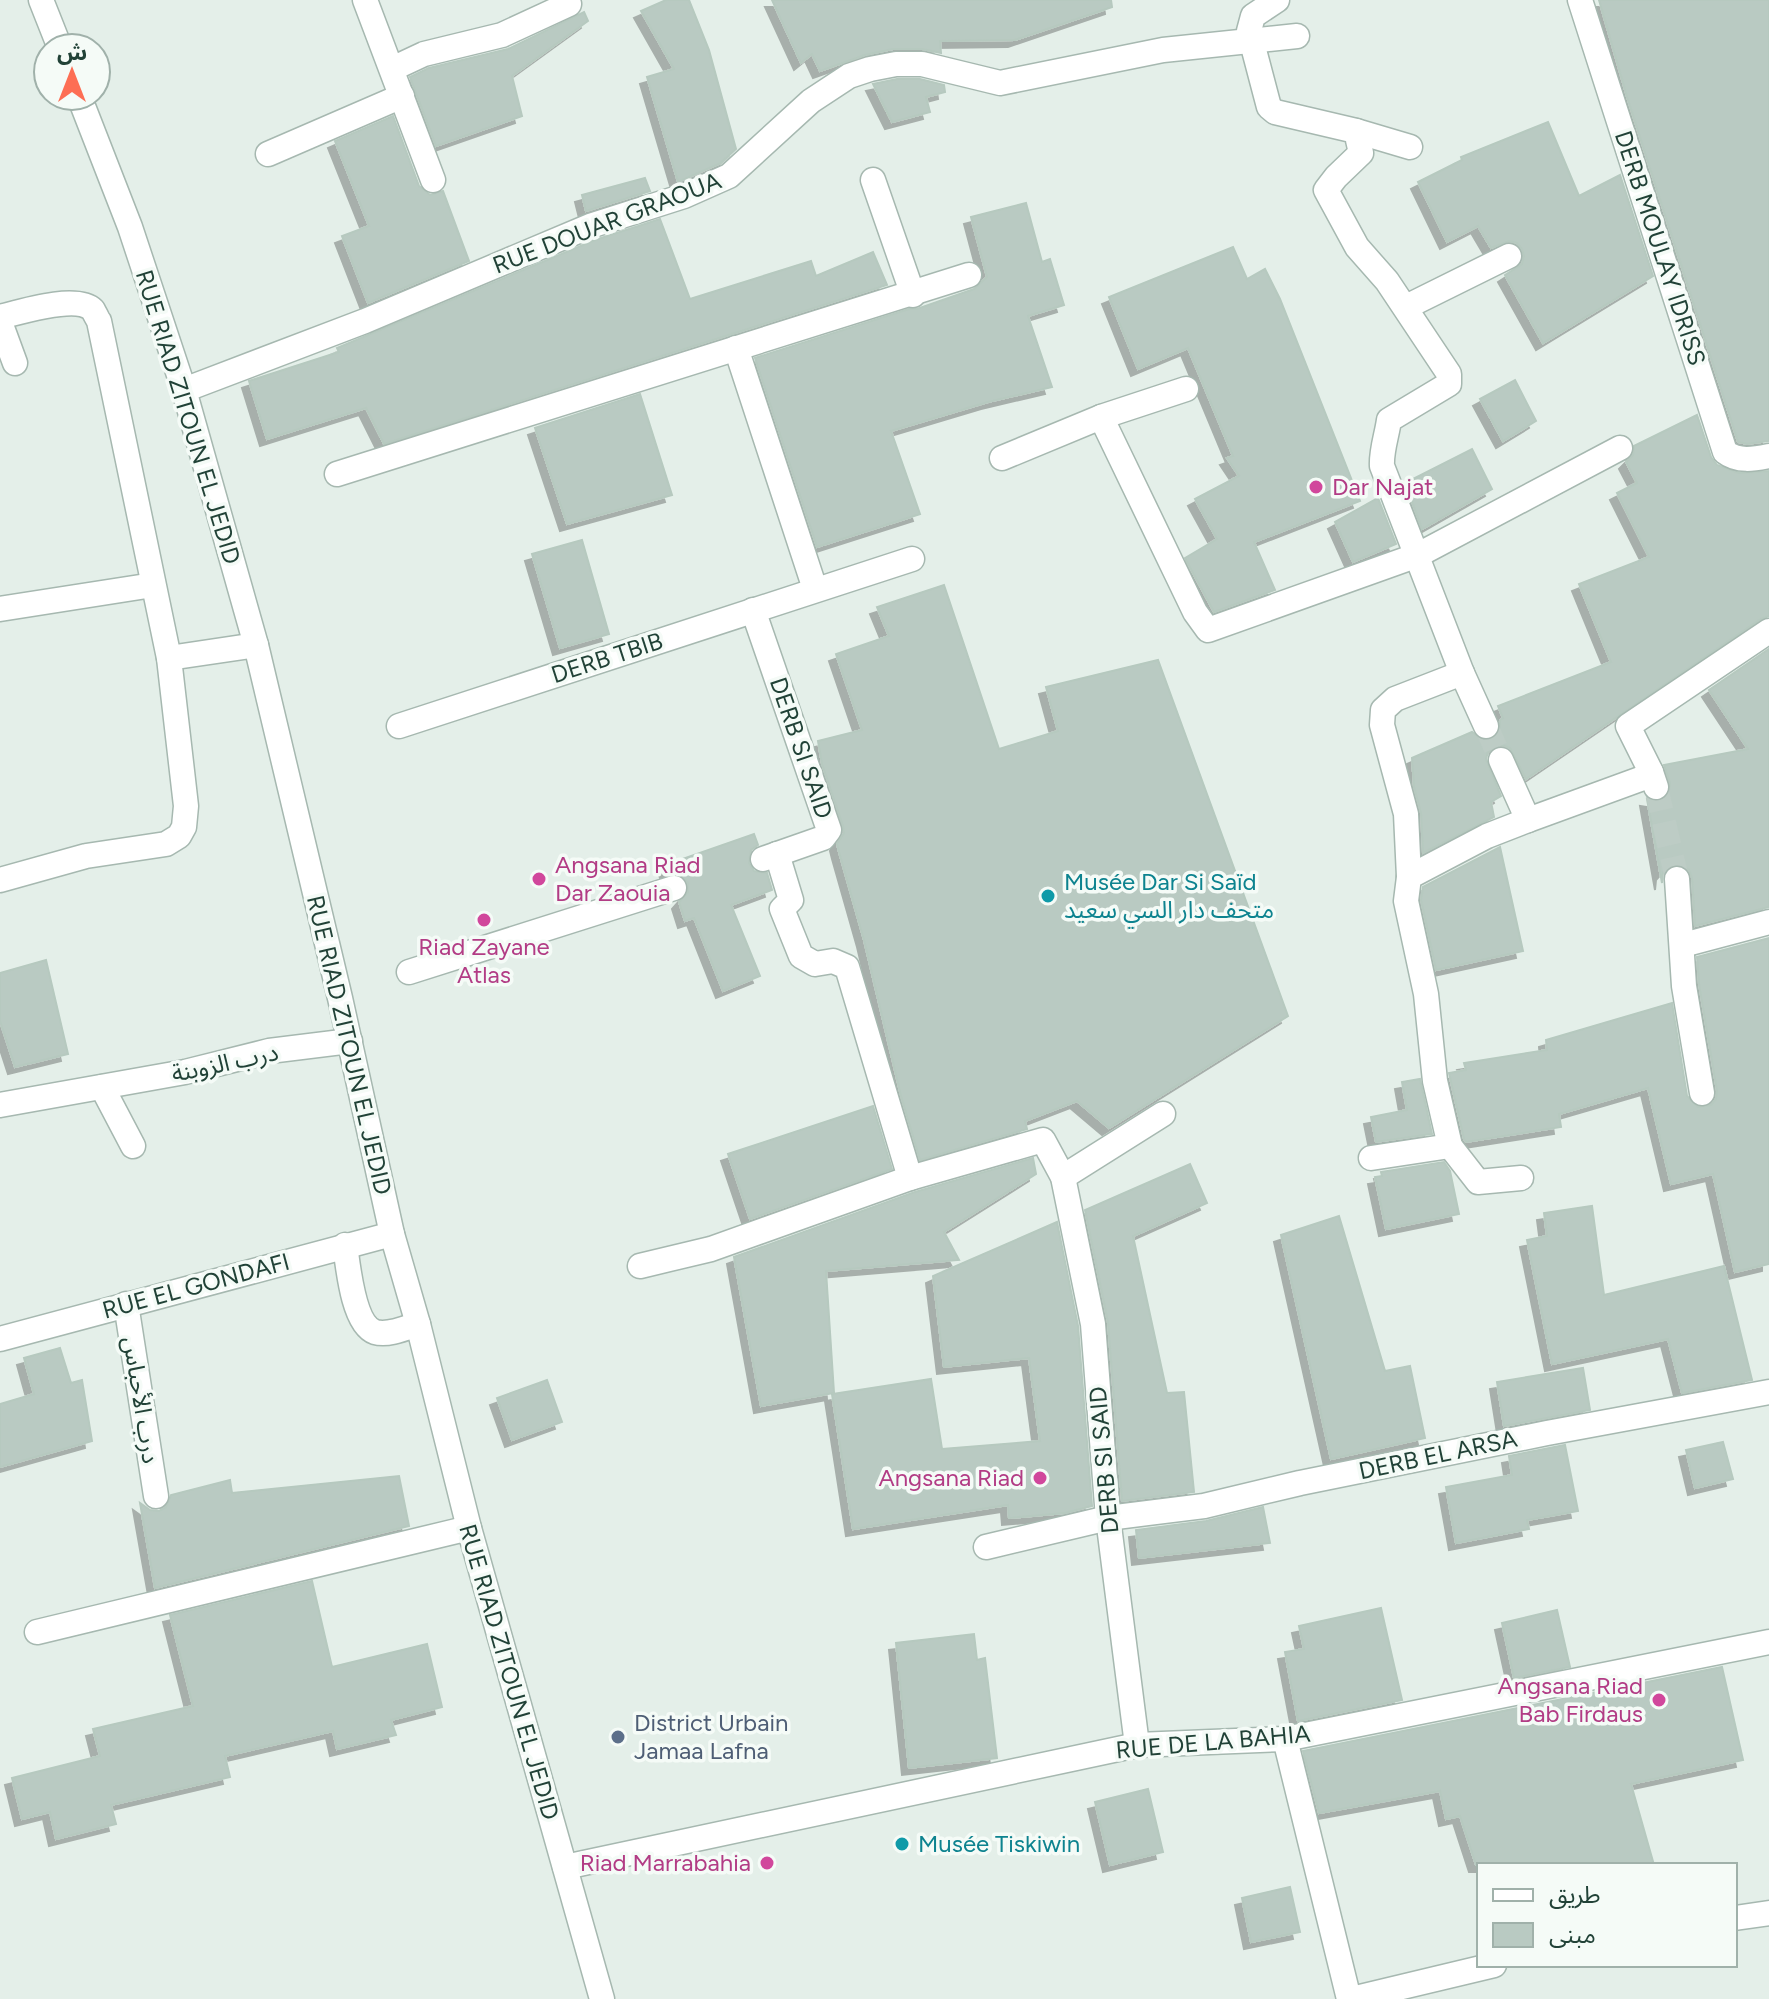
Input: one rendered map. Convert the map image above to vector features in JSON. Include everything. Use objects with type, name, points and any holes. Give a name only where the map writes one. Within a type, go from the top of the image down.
[{"type":"street","points":[[41,0],[54,32]]},
{"type":"street","points":[[365,0],[433,180]]},
{"type":"street","points":[[1277,0],[1253,16],[1249,31],[1269,107],[1275,112],[1410,147]]},
{"type":"street","name":"DERB MOULAY IDRISS","points":[[1580,0],[1725,452],[1733,458],[1769,456]]},
{"type":"street","points":[[392,69],[424,54],[502,35],[569,4]]},
{"type":"street","name":"RUE DOUAR GRAOUA","points":[[184,390],[365,321],[590,226],[684,196],[729,176],[811,101],[849,76],[896,64],[922,64],[1000,83],[1163,50],[1297,36]]},
{"type":"street","points":[[268,154],[402,96]]},
{"type":"street","name":"RUE RIAD ZITOUN EL JEDID","points":[[85,112],[130,227],[184,390],[256,645],[344,996],[350,1041],[392,1234],[469,1528],[602,1999]]},
{"type":"street","points":[[1356,131],[1361,153],[1326,190],[1357,247],[1406,307],[1449,374],[1449,384],[1389,420],[1381,456],[1382,466],[1462,673],[1486,726]]},
{"type":"street","points":[[873,180],[913,295]]},
{"type":"street","points":[[1406,307],[1509,256]]},
{"type":"street","points":[[337,474],[969,275]]},
{"type":"street","points":[[0,880],[86,856],[166,844],[179,836],[184,827],[186,806],[169,658],[99,321],[93,310],[68,303],[0,320],[15,363]]},
{"type":"street","points":[[736,348],[815,589]]},
{"type":"street","points":[[1002,458],[1101,417],[1186,389]]},
{"type":"street","points":[[1101,417],[1195,612],[1208,630],[1418,555],[1620,448]]},
{"type":"street","name":"DERB TBIB","points":[[399,726],[912,559]]},
{"type":"street","points":[[0,609],[153,585]]},
{"type":"street","name":"DERB SI SAID","points":[[753,610],[829,830],[823,838],[770,856],[791,900],[782,909],[801,956],[815,964],[833,961],[847,967],[910,1178]]},
{"type":"street","points":[[1409,877],[1487,836],[1643,778],[1654,779],[1628,726],[1769,631]]},
{"type":"street","points":[[169,658],[256,645]]},
{"type":"street","points":[[1462,673],[1395,699],[1383,710],[1382,725],[1406,814],[1409,877],[1406,901],[1426,994],[1435,1081],[1450,1146],[1478,1182],[1521,1178]]},
{"type":"street","points":[[1501,760],[1528,820]]},
{"type":"street","points":[[1677,879],[1684,986],[1702,1093]]},
{"type":"street","points":[[409,972],[674,888]]},
{"type":"street","points":[[1683,945],[1769,922]]},
{"type":"street","name":"درب الزوبنة","points":[[0,1105],[185,1072],[269,1051],[350,1041]]},
{"type":"street","points":[[102,1087],[133,1146]]},
{"type":"street","points":[[1063,1177],[1163,1114]]},
{"type":"street","name":"DERB SI SAID","points":[[640,1266],[711,1249],[910,1178],[1043,1140],[1063,1177],[1093,1324],[1108,1518],[1137,1745]]},
{"type":"street","points":[[1371,1158],[1450,1146]]},
{"type":"street","name":"RUE EL GONDAFI","points":[[0,1339],[392,1234]]},
{"type":"street","points":[[345,1245],[352,1290],[360,1316],[368,1327],[377,1333],[418,1324]]},
{"type":"street","name":"درب الأحباس","points":[[126,1304],[156,1496]]},
{"type":"street","name":"DERB EL ARSA","points":[[986,1547],[1108,1518],[1204,1506],[1516,1439],[1769,1392]]},
{"type":"street","points":[[37,1632],[469,1528]]},
{"type":"street","name":"RUE DE LA BAHIA","points":[[565,1867],[1137,1745],[1285,1739],[1769,1642]]},
{"type":"street","points":[[1285,1739],[1350,1999],[1486,1967]]},
{"type":"street","points":[[1737,1918],[1769,1913]]},
{"type":"building","points":[[666,0],[689,0],[709,50],[736,149],[721,163],[678,182],[647,77],[674,69],[641,11]]},
{"type":"building","points":[[772,0],[1111,0],[1112,7],[1015,40],[940,41],[941,53],[922,49],[893,49],[820,71],[812,54],[801,63]]},
{"type":"building","points":[[1599,0],[1769,0],[1769,441],[1738,442]]},
{"type":"building","points":[[584,12],[588,21],[512,76],[522,116],[436,146],[410,77],[429,68],[508,49]]},
{"type":"building","points":[[897,79],[920,79],[944,85],[945,92],[926,97],[930,112],[892,122],[873,84]]},
{"type":"building","points":[[393,116],[419,186],[430,195],[443,191],[469,261],[368,303],[342,236],[369,226],[335,141]]},
{"type":"building","points":[[1548,122],[1579,196],[1620,175],[1653,276],[1543,343],[1505,275],[1522,264],[1522,249],[1517,243],[1509,241],[1491,248],[1478,226],[1447,242],[1418,182],[1462,160],[1461,157]]},
{"type":"building","points":[[645,178],[650,191],[586,211],[582,195]]},
{"type":"building","points":[[1026,203],[1042,262],[1050,259],[1064,305],[1028,316],[1052,387],[988,402],[891,431],[920,514],[817,547],[755,358],[974,289],[987,277],[971,217]]},
{"type":"building","points":[[660,219],[690,299],[811,261],[816,276],[873,252],[887,285],[384,444],[366,408],[267,439],[249,381],[339,352],[337,348],[595,240]]},
{"type":"building","points":[[1233,247],[1247,279],[1265,269],[1280,299],[1360,501],[1254,542],[1275,590],[1214,612],[1185,558],[1217,539],[1195,499],[1239,476],[1227,458],[1233,456],[1188,348],[1138,369],[1109,297]]},
{"type":"building","points":[[1515,380],[1536,421],[1503,441],[1480,399]]},
{"type":"building","points":[[640,394],[672,495],[567,524],[535,428]]},
{"type":"building","points":[[1697,415],[1711,457],[1717,465],[1739,473],[1769,471],[1769,616],[1526,779],[1510,748],[1502,745],[1494,747],[1486,759],[1501,796],[1491,802],[1494,817],[1423,853],[1421,813],[1414,787],[1412,758],[1472,732],[1484,741],[1493,739],[1499,734],[1500,720],[1503,718],[1498,706],[1611,662],[1579,584],[1649,557],[1617,493],[1637,483],[1626,462],[1633,455],[1634,446]]},
{"type":"building","points":[[1472,449],[1492,489],[1422,529],[1405,483]]},
{"type":"building","points":[[1378,498],[1396,544],[1353,562],[1335,522]]},
{"type":"building","points":[[582,540],[609,634],[560,648],[532,554]]},
{"type":"building","name":"Musée Dar Si Saïd متحف دار السي سعيد","points":[[944,585],[999,749],[1058,731],[1046,687],[1158,660],[1288,1016],[1109,1128],[1077,1101],[1025,1121],[1027,1129],[920,1160],[837,844],[844,833],[843,826],[822,764],[818,741],[862,730],[836,654],[889,636],[877,607]]},
{"type":"building","points":[[1769,649],[1769,907],[1695,926],[1689,870],[1677,864],[1669,866],[1663,873],[1662,883],[1647,799],[1660,801],[1668,796],[1670,783],[1664,765],[1748,749],[1709,690]]},
{"type":"building","points":[[754,834],[758,845],[751,850],[749,863],[754,871],[767,873],[772,890],[731,905],[760,976],[723,991],[694,918],[685,921],[679,902],[688,892],[688,883],[678,874],[668,874],[665,865]]},
{"type":"building","points":[[1500,847],[1523,951],[1436,970],[1421,900],[1423,887]]},
{"type":"building","points":[[1769,938],[1769,1264],[1735,1272],[1713,1174],[1671,1184],[1648,1088],[1559,1114],[1561,1127],[1466,1142],[1464,1139],[1449,1073],[1466,1070],[1464,1063],[1547,1050],[1546,1040],[1672,1003],[1687,1096],[1698,1107],[1711,1105],[1717,1091],[1697,957]]},
{"type":"building","points":[[46,960],[68,1054],[15,1067],[0,1021],[0,973]]},
{"type":"building","points":[[1420,1079],[1432,1134],[1376,1142],[1371,1117],[1407,1110],[1402,1082]]},
{"type":"building","points":[[873,1106],[892,1169],[750,1219],[728,1154]]},
{"type":"building","points":[[1033,1158],[1036,1174],[944,1232],[959,1260],[826,1271],[834,1393],[761,1406],[734,1257],[915,1192]]},
{"type":"building","points":[[1444,1162],[1450,1171],[1459,1214],[1386,1229],[1375,1177],[1382,1176],[1381,1172]]},
{"type":"building","points":[[1190,1164],[1207,1203],[1133,1236],[1167,1393],[1184,1392],[1194,1492],[1122,1501],[1108,1323],[1085,1210]]},
{"type":"building","points":[[1592,1206],[1604,1295],[1724,1266],[1752,1380],[1682,1393],[1668,1339],[1552,1364],[1527,1240],[1547,1236],[1544,1213]]},
{"type":"building","points":[[1339,1216],[1385,1371],[1410,1366],[1425,1438],[1331,1459],[1281,1235]]},
{"type":"building","points":[[1057,1222],[1078,1326],[1092,1506],[1065,1513],[1009,1518],[1008,1505],[853,1529],[832,1394],[931,1379],[942,1449],[1040,1441],[1029,1358],[944,1367],[933,1276]]},
{"type":"building","points":[[60,1348],[71,1383],[82,1380],[92,1441],[0,1467],[0,1404],[34,1394],[24,1358]]},
{"type":"building","points":[[1583,1368],[1590,1410],[1504,1426],[1497,1382]]},
{"type":"building","points":[[547,1380],[562,1422],[512,1440],[497,1398]]},
{"type":"building","points":[[1723,1442],[1733,1479],[1695,1488],[1686,1450]]},
{"type":"building","points":[[1565,1445],[1578,1511],[1527,1520],[1529,1529],[1456,1543],[1446,1487],[1512,1475],[1509,1456]]},
{"type":"building","points":[[399,1476],[409,1526],[155,1588],[140,1503],[150,1510],[159,1511],[166,1507],[171,1495],[230,1480],[232,1493]]},
{"type":"building","points":[[1263,1507],[1270,1543],[1139,1558],[1136,1530],[1206,1521]]},
{"type":"building","points":[[312,1581],[332,1667],[427,1644],[442,1707],[391,1720],[396,1735],[337,1749],[333,1731],[225,1756],[230,1777],[111,1805],[116,1824],[56,1839],[50,1812],[22,1819],[12,1778],[100,1756],[93,1729],[193,1706],[170,1615]]},
{"type":"building","points":[[1381,1608],[1402,1700],[1298,1721],[1285,1652],[1304,1649],[1299,1626]]},
{"type":"building","points":[[1557,1610],[1570,1667],[1514,1678],[1502,1623]]},
{"type":"building","points":[[974,1634],[977,1660],[985,1658],[997,1758],[909,1768],[896,1643]]},
{"type":"building","points":[[1722,1667],[1743,1760],[1631,1784],[1653,1863],[1476,1865],[1460,1816],[1446,1819],[1440,1791],[1319,1813],[1303,1751]]},
{"type":"building","points":[[1148,1789],[1163,1852],[1110,1865],[1095,1802]]},
{"type":"building","points":[[1290,1887],[1300,1932],[1251,1942],[1242,1898]]},
{"type":"tunnel","points":[[1486,726],[1501,760]]},
{"type":"tunnel","points":[[1656,787],[1677,879]]},
{"type":"place","name":"Dar Najat","points":[[1316,487]]},
{"type":"place","name":"Angsana Riad Dar Zaouia","points":[[539,879]]},
{"type":"place","name":"Musée Dar Si Saïd متحف دار السي سعيد","points":[[1048,896]]},
{"type":"place","name":"Riad Zayane Atlas","points":[[484,920]]},
{"type":"place","name":"Angsana Riad","points":[[1040,1478]]},
{"type":"place","name":"Angsana Riad Bab Firdaus","points":[[1659,1700]]},
{"type":"place","name":"District Urbain Jamaa Lafna","points":[[618,1737]]},
{"type":"place","name":"Musée Tiskiwin","points":[[902,1844]]},
{"type":"place","name":"Riad Marrabahia","points":[[767,1863]]}]
